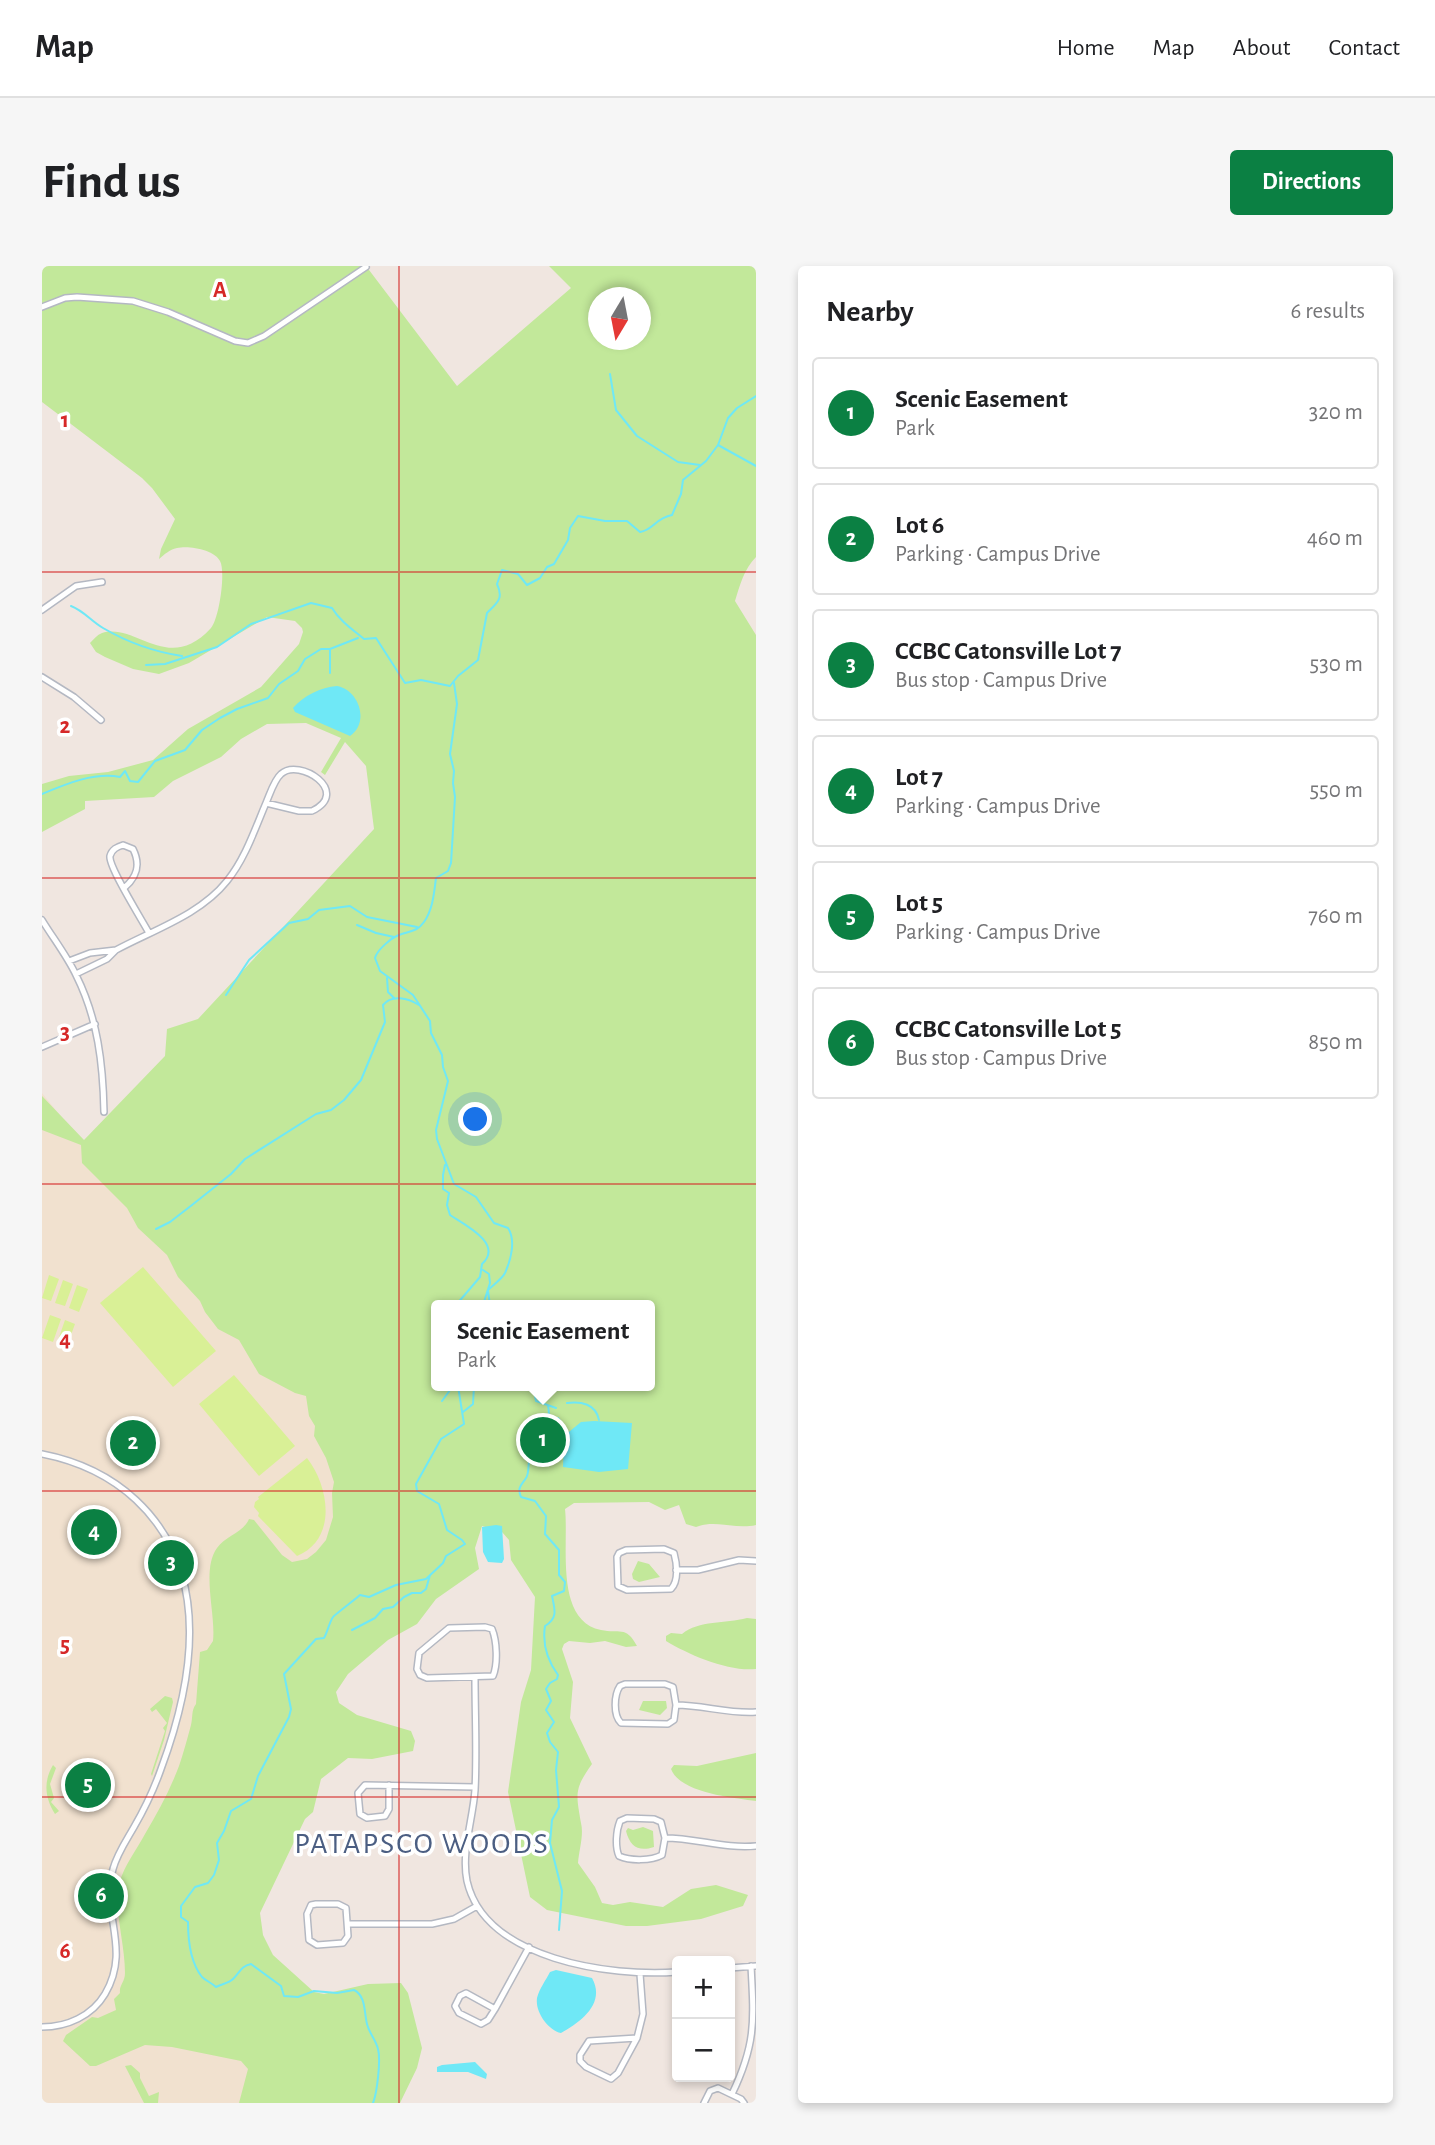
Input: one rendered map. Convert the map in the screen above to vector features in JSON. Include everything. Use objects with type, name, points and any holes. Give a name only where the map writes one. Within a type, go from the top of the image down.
[{"type":"street","points":[[42,307],[65,298],[76,297],[133,301],[168,312],[235,341],[248,342],[264,335],[366,267]]},
{"type":"street","points":[[42,610],[76,586],[102,582]]},
{"type":"street","points":[[42,677],[74,697],[102,720]]},
{"type":"street","points":[[76,974],[196,908],[219,891],[234,872],[278,777],[290,769],[297,769],[317,778],[327,791],[324,802],[312,811],[299,811],[266,803]]},
{"type":"street","points":[[124,888],[136,875],[138,862],[133,849],[123,845],[114,849],[110,858],[111,864],[124,888],[149,933]]},
{"type":"street","points":[[42,920],[76,974],[95,1024],[102,1058],[104,1112]]},
{"type":"street","points":[[42,935],[48,930]]},
{"type":"street","points":[[68,961],[90,953],[116,950]]},
{"type":"street","points":[[42,1046],[95,1024]]},
{"type":"street","points":[[42,1454],[92,1469],[110,1479],[144,1508],[165,1534],[176,1555],[190,1614],[183,1682],[171,1738],[155,1785],[112,1872],[110,1893],[117,1944],[113,1977],[104,1996],[89,2012],[74,2021],[42,2027]]},
{"type":"street","points":[[626,1550],[670,1550],[674,1553],[676,1570],[676,1582],[671,1589],[622,1589],[617,1581],[617,1557],[626,1550]]},
{"type":"street","points":[[676,1570],[698,1570],[739,1560],[756,1561]]},
{"type":"street","points":[[449,1628],[490,1628],[495,1635],[495,1671],[491,1676],[475,1678],[423,1677],[418,1672],[418,1654],[449,1628]]},
{"type":"street","points":[[475,1678],[475,1787],[466,1863],[468,1883],[477,1906],[501,1932],[552,1957],[587,1967],[640,1973],[672,1972]]},
{"type":"street","points":[[625,1684],[670,1684],[675,1691],[676,1705],[672,1723],[626,1724],[616,1716],[616,1693],[620,1686],[625,1684]]},
{"type":"street","points":[[676,1705],[703,1705],[738,1712],[756,1712]]},
{"type":"street","points":[[389,1785],[389,1809],[385,1816],[367,1818],[360,1814],[358,1793],[362,1787],[389,1785],[475,1787]]},
{"type":"street","points":[[622,1819],[659,1819],[664,1827],[665,1838],[659,1857],[627,1859],[617,1852],[618,1826],[622,1819]]},
{"type":"street","points":[[665,1838],[694,1839],[738,1847],[756,1846]]},
{"type":"street","points":[[316,1904],[343,1906],[348,1924],[348,1936],[343,1943],[312,1944],[307,1936],[308,1909],[316,1904]]},
{"type":"street","points":[[348,1924],[432,1924],[454,1919],[477,1906]]},
{"type":"street","points":[[495,2008],[466,1993],[460,1996],[455,2006],[459,2013],[481,2024],[488,2020],[495,2008],[529,1947]]},
{"type":"street","points":[[732,2094],[745,2070],[752,2044],[754,2018],[754,1966],[735,1968]]},
{"type":"street","points":[[637,2038],[589,2041],[580,2055],[580,2060],[586,2067],[611,2079],[618,2073],[637,2038],[643,2014],[640,1973]]},
{"type":"street","points":[[704,2103],[714,2089],[723,2089],[744,2103]]},
{"type":"shaded area","points":[[42,1093],[83,1144],[431,1383],[431,1391],[434,1391],[210,1866],[348,2103],[42,2103]]},
{"type":"green space","points":[[42,266],[366,266],[457,386],[571,288],[549,266],[756,266],[756,557],[745,572],[735,601],[756,635],[756,1525],[711,1524],[696,1527],[686,1524],[679,1505],[665,1510],[649,1502],[574,1503],[565,1509],[567,1579],[576,1612],[586,1623],[601,1630],[626,1633],[637,1646],[626,1647],[605,1641],[569,1641],[562,1649],[573,1682],[570,1718],[592,1764],[578,1792],[582,1832],[578,1863],[595,1887],[602,1903],[613,1905],[630,1902],[663,1907],[691,1889],[716,1885],[748,1895],[743,1906],[701,1919],[647,1926],[626,1926],[547,1910],[530,1897],[508,1792],[521,1702],[531,1670],[535,1597],[511,1560],[509,1540],[502,1532],[482,1526],[475,1548],[479,1569],[436,1599],[417,1624],[388,1640],[348,1674],[336,1692],[339,1703],[357,1715],[411,1731],[415,1741],[413,1751],[372,1759],[348,1758],[321,1779],[313,1812],[305,1819],[260,1913],[263,1935],[273,1955],[314,1992],[324,1994],[368,1984],[401,1983],[408,1993],[422,2048],[417,2068],[400,2103],[239,2103],[248,2069],[241,2061],[172,2047],[145,2045],[96,2066],[90,2066],[63,2041],[66,2035],[92,2017],[98,2018],[116,2010],[114,1999],[120,1993],[125,1973],[118,1912],[119,1884],[128,1862],[168,1792],[191,1725],[196,1704],[200,1652],[207,1650],[213,1641],[209,1580],[212,1557],[220,1544],[243,1528],[249,1519],[254,1520],[282,1555],[292,1562],[307,1559],[326,1540],[333,1517],[334,1482],[326,1458],[314,1436],[315,1426],[309,1416],[306,1396],[259,1374],[239,1340],[218,1329],[200,1301],[178,1277],[167,1255],[138,1228],[127,1208],[82,1163],[81,1145],[42,1130],[42,1096],[84,1140],[165,1056],[167,1029],[198,1019],[374,829],[366,766],[345,742],[325,775],[321,772],[341,738],[306,723],[267,724],[241,739],[221,757],[173,781],[154,797],[85,801],[85,809],[42,832],[42,784],[69,776],[108,772],[153,760],[188,729],[261,687],[299,644],[303,632],[295,621],[267,617],[189,663],[159,674],[133,669],[96,652],[90,643],[102,633],[115,632],[153,644],[181,647],[195,641],[211,628],[217,615],[221,595],[220,561],[207,551],[182,547],[167,552],[159,559],[175,519],[152,488],[42,402]]},
{"type":"green space","points":[[143,1267],[216,1351],[173,1387],[100,1303]]},
{"type":"green space","points":[[49,1275],[59,1279],[51,1301],[42,1298]]},
{"type":"green space","points":[[63,1280],[73,1284],[65,1306],[55,1303]]},
{"type":"green space","points":[[77,1285],[88,1289],[79,1312],[69,1308]]},
{"type":"green space","points":[[50,1315],[61,1319],[53,1342],[42,1338]]},
{"type":"green space","points":[[65,1320],[75,1324],[67,1346],[57,1343]]},
{"type":"green space","points":[[234,1375],[295,1446],[259,1476],[199,1404]]},
{"type":"green space","points":[[307,1458],[320,1483],[326,1511],[319,1537],[310,1548],[297,1556],[258,1516],[259,1513],[254,1507],[258,1497]]},
{"type":"green space","points":[[638,1561],[649,1564],[660,1577],[639,1582],[633,1579],[632,1574]]},
{"type":"green space","points":[[756,1619],[756,1669],[734,1668],[710,1661],[666,1641],[666,1636],[671,1633],[682,1634],[704,1624]]},
{"type":"green space","points":[[165,1696],[172,1698],[173,1702],[164,1740],[152,1776],[165,1731],[163,1728],[167,1723],[156,1709],[152,1712],[150,1709]]},
{"type":"green space","points":[[643,1701],[666,1701],[667,1708],[660,1715],[639,1710]]},
{"type":"green space","points":[[756,1753],[756,1801],[696,1789],[676,1777],[671,1769],[674,1765],[697,1766]]},
{"type":"green space","points":[[53,1765],[56,1768],[50,1784],[54,1798],[51,1802],[59,1811],[55,1814],[46,1790]]},
{"type":"green space","points":[[643,1827],[653,1831],[654,1847],[636,1847],[630,1841],[626,1831],[628,1828],[633,1830]]},
{"type":"green space","points":[[131,2065],[140,2073],[149,2096],[159,2092],[158,2103],[144,2103],[125,2066]]},
{"type":"water","points":[[337,686],[351,694],[359,707],[360,723],[350,736],[295,712],[293,708],[313,693]]},
{"type":"water","points":[[581,1422],[632,1423],[628,1469],[599,1472],[563,1467],[564,1436]]},
{"type":"water","points":[[502,1526],[502,1563],[488,1562],[483,1552],[482,1527]]},
{"type":"water","points":[[556,1970],[592,1978],[596,1987],[594,2003],[589,2011],[561,2033],[547,2024],[537,2003],[538,1995],[550,1972]]},
{"type":"water","points":[[475,2062],[487,2074],[486,2079],[468,2072],[437,2072],[437,2067],[442,2065]]},
{"type":"waterway","points":[[610,374],[616,410],[637,436],[678,462],[700,465]]},
{"type":"waterway","points":[[146,665],[165,664],[217,647],[251,624],[311,603],[332,608],[342,621],[364,639],[376,638],[405,683],[421,680],[450,686],[478,660],[487,613],[500,597],[497,584],[502,570],[518,574],[527,585],[540,578],[547,567],[554,564],[578,516],[605,521],[627,521],[640,532],[672,515],[681,494],[683,480],[706,461],[718,445],[728,418],[737,408],[756,396]]},
{"type":"waterway","points":[[718,445],[756,466]]},
{"type":"waterway","points":[[71,606],[122,638],[151,649],[182,656]]},
{"type":"waterway","points":[[42,794],[90,778],[120,777],[125,771],[130,781],[138,782],[155,761],[185,750],[202,730],[220,718],[268,698],[279,684],[298,671],[305,659],[321,649],[330,649],[358,638]]},
{"type":"waterway","points":[[330,650],[330,673]]},
{"type":"waterway","points":[[454,683],[457,704],[450,754],[455,797],[451,863],[448,871],[436,878],[434,895],[424,922],[416,929],[392,939],[381,948],[375,958],[380,971],[413,995],[430,1021],[431,1033],[442,1055],[448,1081],[436,1130],[454,1184],[476,1197],[494,1223],[508,1228],[512,1238],[512,1250],[505,1273],[488,1290]]},
{"type":"waterway","points":[[226,995],[249,960],[289,923],[308,919],[319,910],[350,906],[367,917],[417,927]]},
{"type":"waterway","points":[[357,925],[394,937]]},
{"type":"waterway","points":[[387,978],[388,992],[394,998]]},
{"type":"waterway","points":[[156,1229],[192,1205],[231,1174],[245,1159],[316,1114],[331,1110],[344,1100],[361,1080],[385,1022],[383,1005],[391,999],[400,998],[419,1005]]},
{"type":"waterway","points":[[445,1165],[443,1189],[449,1193],[447,1205],[450,1215],[480,1236],[488,1249],[488,1257],[482,1264],[480,1277],[460,1300]]},
{"type":"waterway","points":[[483,1270],[489,1274],[490,1283],[485,1300]]},
{"type":"waterway","points":[[488,1291],[489,1300]]},
{"type":"waterway","points":[[442,1401],[449,1391]]},
{"type":"waterway","points":[[373,2103],[379,2054],[368,2027],[361,1996],[354,1990],[337,1993],[314,1991],[298,1997],[284,1996],[281,1986],[251,1964],[231,1980],[216,1987],[202,1977],[195,1964],[189,1943],[188,1922],[181,1917],[181,1906],[195,1887],[208,1883],[214,1875],[219,1860],[217,1843],[231,1811],[251,1799],[258,1776],[289,1717],[291,1709],[284,1674],[316,1639],[324,1638],[334,1616],[360,1595],[369,1597],[396,1585],[426,1579],[443,1563],[446,1556],[465,1544],[447,1530],[439,1504],[417,1491],[416,1484],[441,1439],[464,1424],[459,1391]]},
{"type":"waterway","points":[[463,1412],[473,1404],[474,1391]]},
{"type":"waterway","points":[[534,1391],[536,1401],[556,1408]]},
{"type":"waterway","points":[[567,1403],[591,1407],[599,1420]]},
{"type":"waterway","points":[[548,1406],[546,1427],[519,1491],[521,1497],[535,1501],[546,1516],[545,1534],[559,1550],[559,1575],[565,1582],[564,1591],[552,1596],[554,1613],[552,1620],[545,1626],[544,1633],[546,1652],[558,1675],[546,1689],[551,1701],[546,1710],[554,1722],[547,1733],[558,1752],[556,1770],[559,1807],[552,1820],[550,1843],[562,1891],[559,1930]]},
{"type":"waterway","points":[[558,1418],[562,1424]]},
{"type":"waterway","points":[[352,1630],[375,1618],[383,1609],[393,1607],[404,1597],[421,1593],[426,1589],[430,1575]]},
{"type":"place","name":"Scenic Easement","points":[[543,1440]]},
{"type":"place","name":"Lot 6","points":[[133,1443]]},
{"type":"place","name":"Lot 7","points":[[94,1532]]},
{"type":"place","name":"CCBC Catonsville Lot 7","points":[[171,1563]]},
{"type":"place","name":"Lot 5","points":[[88,1785]]},
{"type":"place","name":"CCBC Catonsville Lot 5","points":[[101,1896]]},
{"type":"district","name":"PATAPSCO WOODS","points":[[422,1844]]}]
